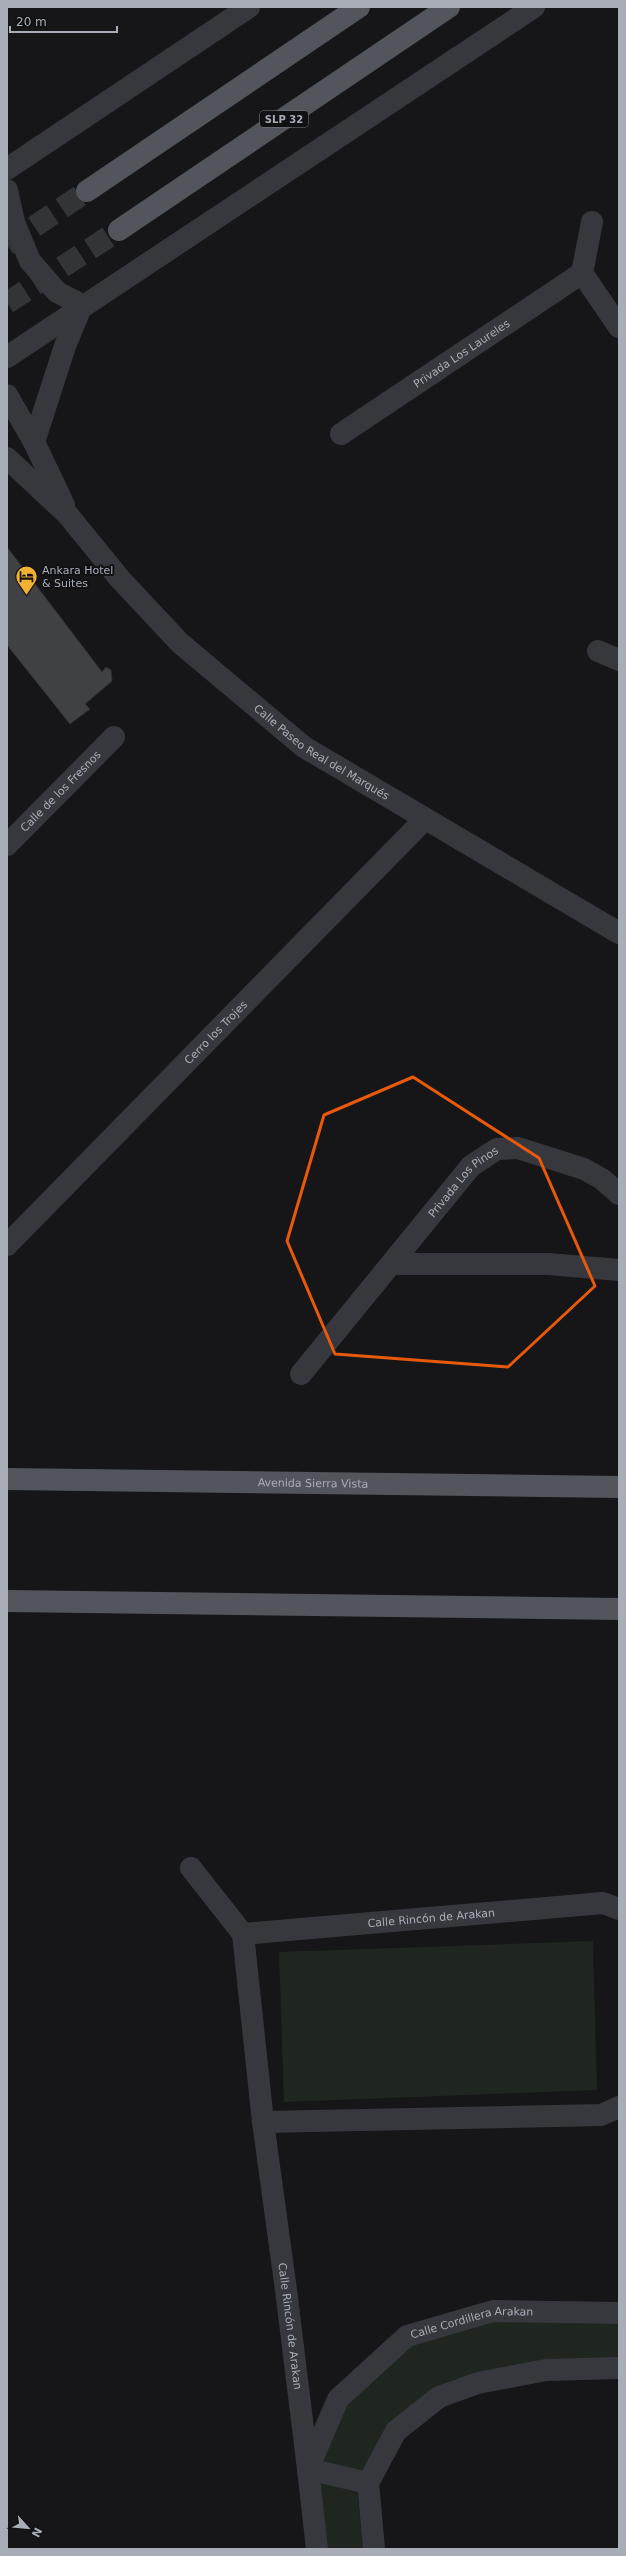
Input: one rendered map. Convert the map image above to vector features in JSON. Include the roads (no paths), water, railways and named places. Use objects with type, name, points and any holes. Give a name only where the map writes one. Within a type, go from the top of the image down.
[{"type":"main road","points":[[87,191],[359,7]]},
{"type":"main road","name":"SLP 32","points":[[118,230],[449,7]]},
{"type":"main road","name":"Avenida Sierra Vista","points":[[7,1479],[619,1487]]},
{"type":"main road","points":[[7,1601],[619,1609]]},
{"type":"street","points":[[7,169],[249,7]]},
{"type":"street","points":[[7,357],[82,305],[534,7]]},
{"type":"street","points":[[7,190],[14,222],[30,261],[57,292],[82,305]]},
{"type":"street","points":[[592,222],[582,273],[619,326]]},
{"type":"street","name":"Privada Los Laureles","points":[[341,434],[582,273]]},
{"type":"street","points":[[34,442],[65,346],[82,305]]},
{"type":"street","name":"Calle Paseo Real del Marqués","points":[[7,395],[34,442],[68,515]]},
{"type":"street","name":"Calle Paseo Real del Marqués","points":[[7,458],[68,515],[120,580],[180,643],[304,746],[619,933]]},
{"type":"street","points":[[598,651],[619,660]]},
{"type":"street","name":"Calle de los Fresnos","points":[[7,845],[114,737]]},
{"type":"street","name":"Cerro los Trojes","points":[[7,1245],[425,819]]},
{"type":"street","name":"Privada Los Pinos","points":[[301,1374],[471,1166],[497,1149],[518,1148],[584,1169],[602,1179],[619,1194]]},
{"type":"street","points":[[391,1264],[548,1264],[619,1270]]},
{"type":"street","points":[[191,1868],[243,1934]]},
{"type":"street","name":"Calle Rincón de Arakan","points":[[308,2469],[286,2290],[263,2122],[243,1934],[603,1903],[619,1909]]},
{"type":"street","points":[[263,2122],[601,2115],[619,2107]]},
{"type":"street","name":"Calle Cordillera Arakan","points":[[317,2549],[308,2469],[338,2399],[407,2336],[493,2311],[619,2313]]},
{"type":"street","points":[[374,2549],[368,2483],[396,2431],[439,2397],[478,2383],[546,2370],[619,2368]]},
{"type":"street","points":[[308,2469],[368,2483]]},
{"type":"tunnel","points":[[7,245],[87,191]]},
{"type":"tunnel","points":[[7,303],[119,230]]},
{"type":"place","name":"Ankara Hotel & Suites","points":[[26,596]]}]
